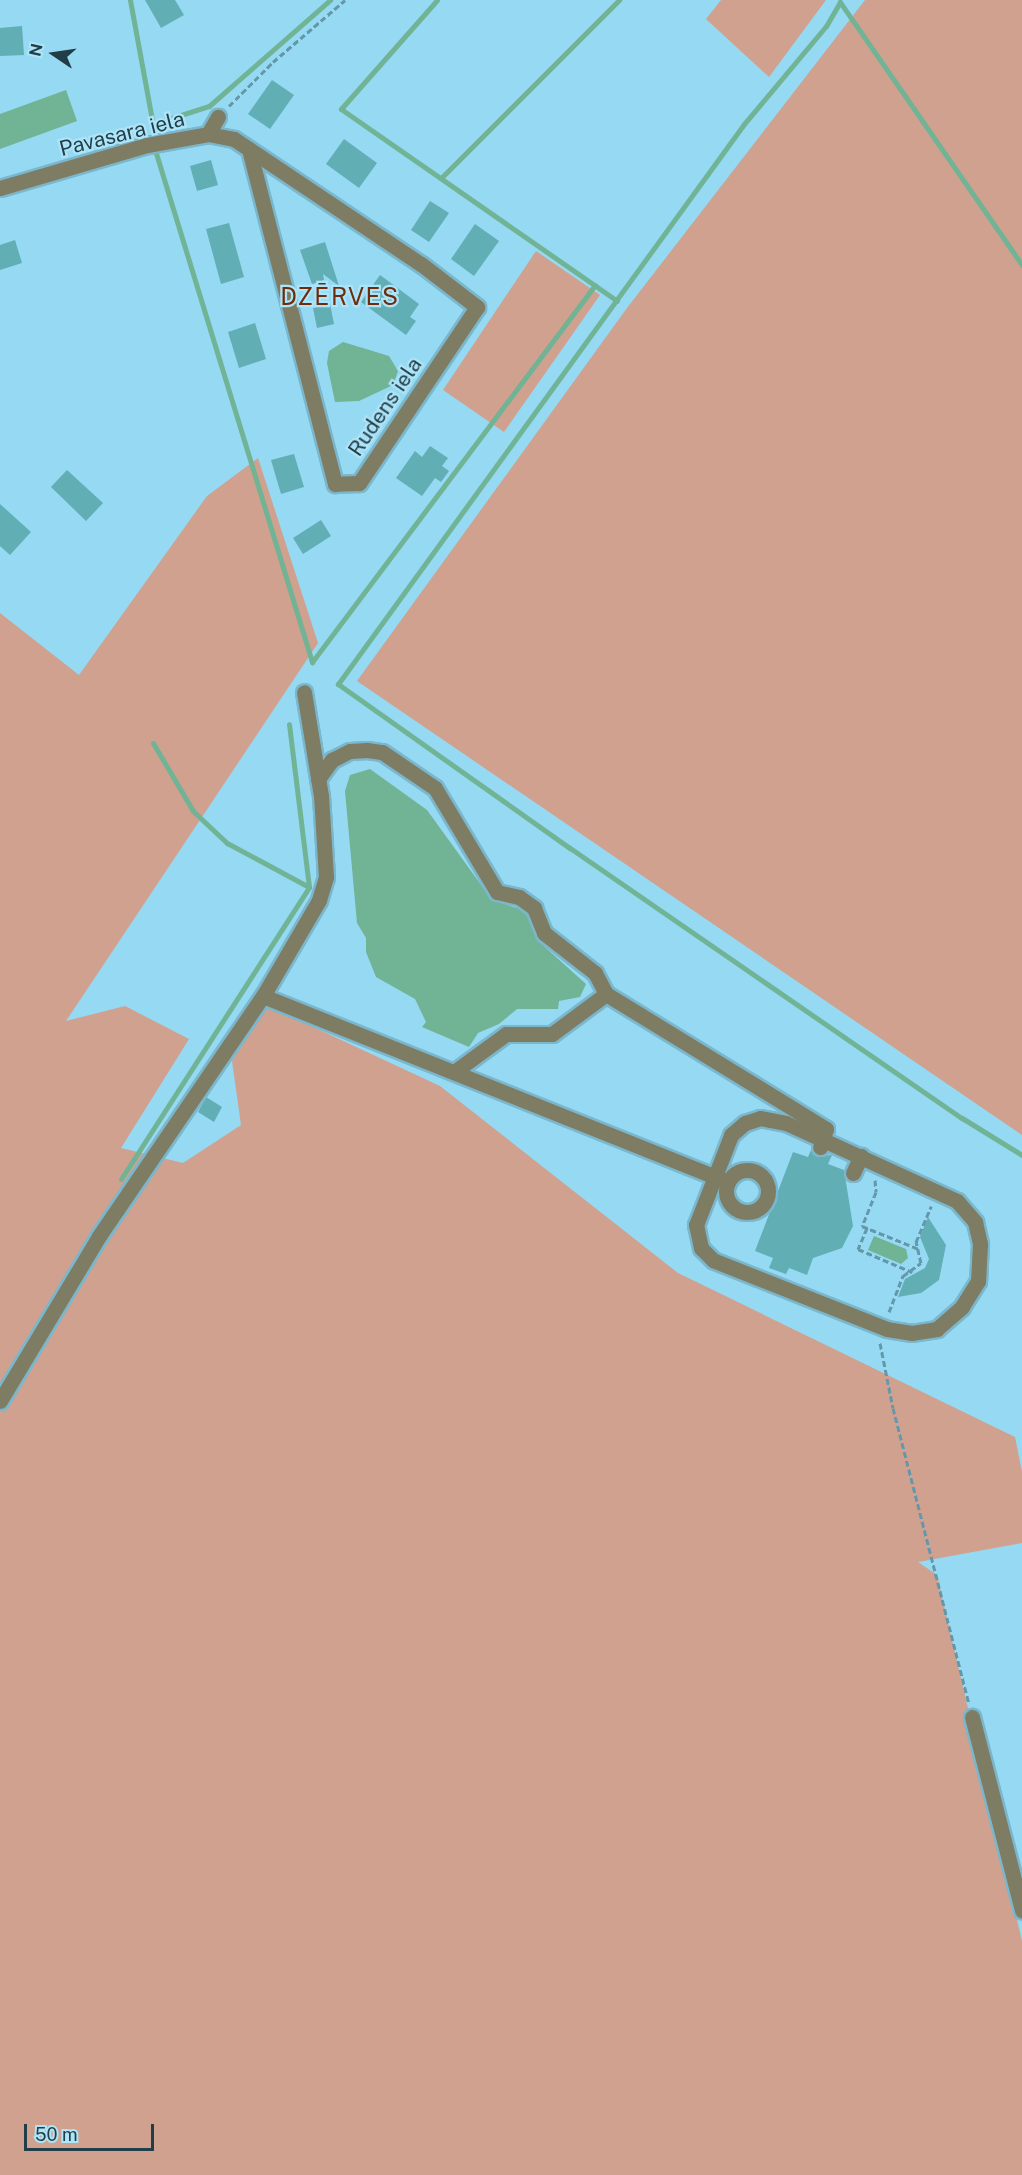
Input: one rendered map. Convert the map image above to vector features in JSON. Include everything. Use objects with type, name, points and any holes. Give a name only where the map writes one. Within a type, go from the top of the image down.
[{"type":"street","name":"Pavasara iela","points":[[0,188],[147,146],[208,134],[218,117]]},
{"type":"street","name":"Rudens iela","points":[[208,134],[234,139],[250,152],[421,264],[477,307],[359,483],[335,484],[250,152]]},
{"type":"street","points":[[0,1401],[99,1236],[263,996],[319,900],[326,877],[318,779],[304,692]]},
{"type":"street","points":[[318,779],[332,760],[350,751],[367,750],[382,752],[435,788],[497,892],[519,897],[534,908],[544,933],[595,973],[606,994],[826,1129],[821,1143]]},
{"type":"street","points":[[454,1072],[506,1034],[552,1034],[606,994]]},
{"type":"street","points":[[263,996],[721,1180]]},
{"type":"street","points":[[752,1119],[786,1123],[821,1143],[863,1157],[938,1190],[957,1201],[975,1222],[980,1244],[978,1281],[962,1307],[937,1329],[912,1333],[885,1328],[713,1260],[701,1248],[696,1225],[721,1180],[731,1135],[752,1119]]},
{"type":"street","points":[[853,1173],[863,1157]]},
{"type":"street","points":[[972,1717],[1022,1911]]},
{"type":"path","points":[[218,117],[273,62],[345,0]]},
{"type":"path","points":[[863,1157],[874,1177],[876,1192],[862,1226],[921,1250]]},
{"type":"path","points":[[938,1190],[916,1242],[921,1250],[921,1263],[912,1272],[903,1276],[879,1346],[972,1717]]},
{"type":"path","points":[[867,1228],[858,1250],[912,1272]]},
{"type":"shaded area","points":[[721,0],[826,0],[769,77],[706,19]]},
{"type":"shaded area","points":[[865,0],[1022,0],[1022,1135],[357,681],[627,308]]},
{"type":"shaded area","points":[[66,90],[77,121],[0,149],[0,114]]},
{"type":"shaded area","points":[[536,251],[600,295],[504,432],[443,390]]},
{"type":"shaded area","points":[[343,342],[389,356],[398,371],[393,385],[359,401],[335,402],[327,363],[329,351]]},
{"type":"shaded area","points":[[258,458],[318,643],[66,1021],[125,1006],[189,1039],[121,1148],[183,1163],[241,1125],[232,1061],[266,1005],[440,1086],[678,1273],[1015,1437],[1022,1472],[1022,1543],[918,1562],[937,1575],[1022,1941],[1022,2175],[0,2175],[0,613],[79,675],[207,496]]},
{"type":"shaded area","points":[[370,769],[427,810],[492,900],[529,912],[536,939],[586,984],[580,997],[559,1001],[558,1009],[517,1009],[499,1024],[478,1033],[469,1047],[422,1027],[426,1022],[415,999],[376,977],[366,952],[366,938],[357,923],[345,791],[350,775]]},
{"type":"shaded area","points":[[874,1236],[906,1249],[908,1258],[901,1264],[868,1250]]},
{"type":"building","points":[[145,0],[175,0],[184,15],[161,28]]},
{"type":"building","points":[[22,26],[24,55],[0,56],[0,28]]},
{"type":"building","points":[[272,80],[294,95],[270,129],[248,114]]},
{"type":"building","points":[[344,139],[377,163],[359,188],[326,164]]},
{"type":"building","points":[[211,160],[218,185],[197,191],[190,166]]},
{"type":"building","points":[[430,201],[449,213],[429,242],[411,230]]},
{"type":"building","points":[[229,223],[244,277],[221,284],[206,229]]},
{"type":"building","points":[[475,224],[499,241],[474,276],[451,259]]},
{"type":"building","points":[[15,240],[22,263],[0,270],[0,245]]},
{"type":"building","points":[[325,242],[339,286],[323,274],[324,280],[312,284],[300,250]]},
{"type":"building","points":[[380,275],[419,304],[410,317],[416,321],[406,335],[361,302]]},
{"type":"building","points":[[330,304],[334,324],[317,328],[313,308]]},
{"type":"building","points":[[255,323],[266,359],[239,368],[228,332]]},
{"type":"building","points":[[430,446],[448,458],[442,466],[449,471],[441,482],[435,478],[422,496],[396,478],[415,451],[422,457]]},
{"type":"building","points":[[294,454],[304,487],[281,494],[271,460]]},
{"type":"building","points":[[67,470],[103,503],[86,521],[51,487]]},
{"type":"building","points":[[0,504],[31,532],[10,555],[0,546]]},
{"type":"building","points":[[321,520],[331,536],[303,554],[293,538]]},
{"type":"building","points":[[206,1097],[222,1107],[214,1122],[198,1112]]},
{"type":"building","points":[[811,1150],[818,1156],[832,1155],[828,1164],[844,1170],[853,1226],[842,1248],[813,1258],[807,1275],[789,1268],[786,1274],[769,1268],[773,1258],[755,1251],[793,1152],[808,1157]]},
{"type":"building","points":[[928,1217],[946,1245],[939,1280],[921,1293],[898,1297],[905,1279],[925,1268],[929,1259],[920,1237]]},
{"type":"waterway","points":[[130,0],[155,136]]},
{"type":"waterway","points":[[153,124],[209,106],[330,0]]},
{"type":"waterway","points":[[437,0],[341,109],[617,301]]},
{"type":"waterway","points":[[441,178],[619,0]]},
{"type":"waterway","points":[[1022,265],[840,2],[826,26],[744,124],[338,684],[570,848],[962,1118],[1022,1155]]},
{"type":"waterway","points":[[155,150],[312,662]]},
{"type":"waterway","points":[[312,662],[595,285]]},
{"type":"waterway","points":[[121,1179],[309,887],[289,724]]},
{"type":"waterway","points":[[153,743],[193,811],[227,843],[309,887]]},
{"type":"district","name":"DZĒRVES","points":[[340,297]]}]
